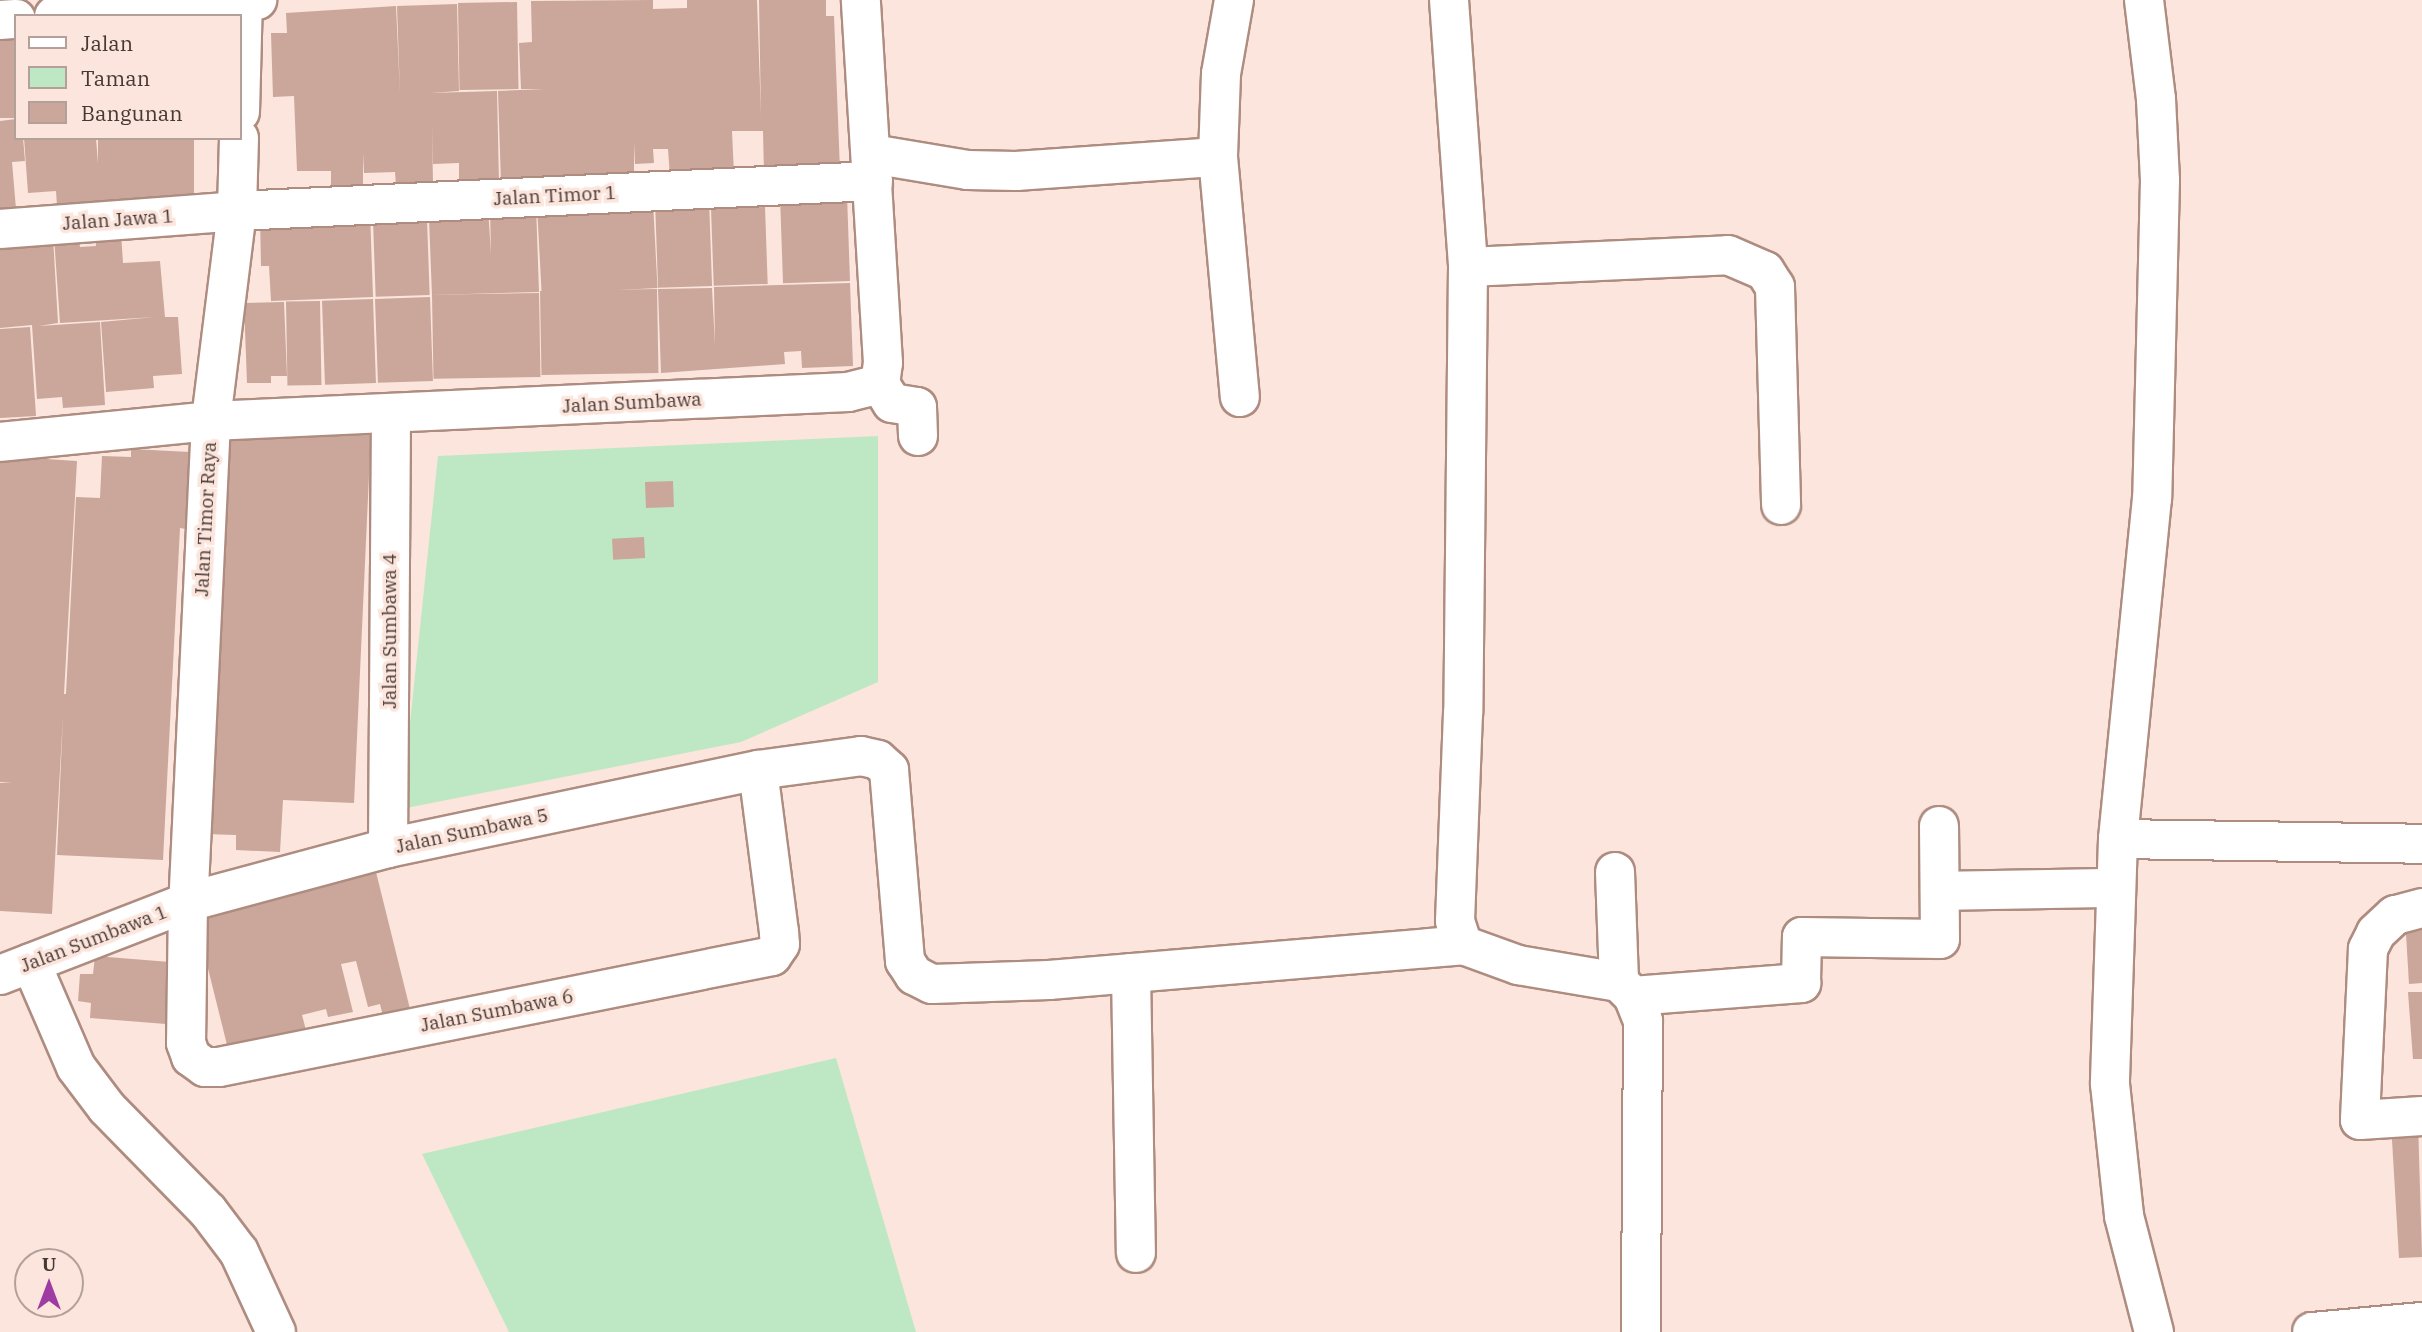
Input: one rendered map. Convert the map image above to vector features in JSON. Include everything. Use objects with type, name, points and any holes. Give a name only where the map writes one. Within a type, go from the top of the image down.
[{"type":"street","points":[[242,37],[243,0]]},
{"type":"street","points":[[78,14],[257,0]]},
{"type":"street","points":[[861,0],[883,363],[880,384],[892,403],[917,407],[918,436]]},
{"type":"street","points":[[1234,0],[1221,74],[1218,158],[1240,397]]},
{"type":"street","points":[[1449,0],[1468,267],[1463,713],[1455,921],[1463,946]]},
{"type":"street","points":[[2144,0],[2156,99],[2160,180],[2152,498],[2118,839],[2110,1084],[2124,1216],[2154,1332]]},
{"type":"street","name":"Jalan Timor Raya","points":[[188,902],[211,421],[237,211],[239,140]]},
{"type":"street","name":"Jalan Timor 1","points":[[237,211],[872,167],[1016,170],[1218,158]]},
{"type":"street","name":"Jalan Jawa 1","points":[[0,229],[237,211]]},
{"type":"street","points":[[1468,267],[1728,255],[1765,271],[1775,287],[1781,505]]},
{"type":"street","name":"Jalan Sumbawa","points":[[0,442],[211,421],[848,392],[880,384]]},
{"type":"street","name":"Jalan Sumbawa 4","points":[[388,848],[391,414]]},
{"type":"street","name":"Jalan Sumbawa 5","points":[[188,902],[388,848],[758,770],[860,756],[878,760],[890,770],[905,961],[914,975],[932,984],[1131,973]]},
{"type":"street","name":"Jalan Sumbawa 6","points":[[188,902],[186,1043],[191,1057],[205,1067],[772,956],[780,944],[758,770]]},
{"type":"street","points":[[1136,1253],[1131,973],[1463,946],[1518,965],[1626,989],[1801,983],[1802,937],[1940,939],[1939,826]]},
{"type":"street","points":[[2118,839],[2422,844]]},
{"type":"street","points":[[1615,872],[1626,989],[1643,1021],[1641,1332]]},
{"type":"street","points":[[1940,891],[2116,888]]},
{"type":"street","name":"Jalan Sumbawa 1","points":[[15,969],[188,902]]},
{"type":"street","points":[[2406,913],[2368,949],[2360,1121],[2422,1116]]},
{"type":"street","points":[[15,969],[76,1067],[107,1108],[208,1211],[239,1252],[276,1332]]},
{"type":"street","points":[[2312,1332],[2422,1322]]},
{"type":"green space","points":[[878,436],[878,682],[741,742],[401,809],[438,456]]},
{"type":"green space","points":[[836,1058],[916,1332],[509,1332],[422,1154]]},
{"type":"building","points":[[653,0],[653,9],[687,8],[687,0],[757,0],[761,116],[759,0],[826,0],[826,16],[834,16],[840,171],[764,174],[763,131],[732,131],[734,175],[670,177],[668,149],[653,149],[654,163],[635,164],[634,143],[634,178],[501,183],[498,91],[544,89],[521,89],[519,43],[532,42],[531,1]]},
{"type":"building","points":[[517,2],[519,89],[460,90],[458,3]]},
{"type":"building","points":[[457,4],[459,91],[430,93],[497,91],[499,183],[459,184],[459,163],[433,164],[432,125],[433,185],[396,186],[395,172],[364,173],[363,153],[363,188],[331,188],[331,171],[297,171],[294,96],[273,97],[271,33],[287,33],[286,13],[396,6],[400,94],[397,6]]},
{"type":"building","points":[[0,33],[14,33],[14,118],[0,118]]},
{"type":"building","points":[[14,119],[14,140],[23,140],[25,161],[12,162],[16,209],[0,210],[0,121]]},
{"type":"building","points":[[24,140],[96,140],[101,202],[57,206],[56,191],[28,193]]},
{"type":"building","points":[[98,140],[194,140],[194,202],[98,202]]},
{"type":"building","points":[[847,195],[850,281],[783,283],[780,197]]},
{"type":"building","points":[[709,199],[712,286],[658,288],[655,201]]},
{"type":"building","points":[[653,202],[658,288],[542,294],[537,208]]},
{"type":"building","points":[[536,205],[539,292],[432,295],[429,219],[488,207],[491,255],[490,207]]},
{"type":"building","points":[[765,207],[768,284],[714,286],[711,209]]},
{"type":"building","points":[[370,211],[373,297],[271,301],[269,266],[261,266],[260,215]]},
{"type":"building","points":[[427,219],[430,295],[376,297],[373,221]]},
{"type":"building","points":[[121,233],[123,263],[160,261],[165,317],[178,317],[182,374],[153,376],[154,388],[106,392],[101,322],[155,317],[60,323],[54,237],[79,236],[80,247],[96,246],[95,235]]},
{"type":"building","points":[[53,237],[58,323],[39,326],[100,322],[105,405],[63,408],[62,397],[37,399],[32,325],[0,328],[0,241]]},
{"type":"building","points":[[850,283],[853,366],[802,368],[801,351],[784,352],[785,364],[661,373],[658,289],[712,288],[715,345],[714,287]]},
{"type":"building","points":[[657,289],[658,373],[541,375],[540,291]]},
{"type":"building","points":[[539,293],[540,377],[433,379],[432,295]]},
{"type":"building","points":[[430,297],[433,381],[378,383],[375,299]]},
{"type":"building","points":[[373,299],[376,383],[325,385],[322,301]]},
{"type":"building","points":[[320,301],[321,385],[287,386],[286,302]]},
{"type":"building","points":[[284,302],[287,376],[271,376],[271,383],[247,383],[244,303]]},
{"type":"building","points":[[30,327],[36,416],[0,418],[0,329]]},
{"type":"building","points":[[223,425],[371,432],[354,803],[283,800],[280,852],[236,850],[236,835],[205,834]]},
{"type":"building","points":[[131,449],[190,452],[186,529],[180,528],[163,860],[57,855],[63,715],[52,914],[0,911],[0,783],[12,783],[0,782],[0,456],[77,461],[66,694],[76,497],[100,498],[102,456],[131,457]]},
{"type":"building","points":[[673,481],[674,507],[646,508],[645,482]]},
{"type":"building","points":[[644,537],[645,558],[613,560],[612,539]]},
{"type":"building","points":[[374,864],[410,1009],[383,1016],[380,1004],[368,1007],[356,961],[341,964],[353,1012],[328,1017],[326,1009],[302,1015],[307,1034],[229,1053],[193,908]]},
{"type":"building","points":[[2422,916],[2422,983],[2409,984],[2405,917]]},
{"type":"building","points":[[95,956],[170,962],[166,1024],[90,1018],[91,1003],[78,1001],[80,974],[93,974]]},
{"type":"building","points":[[2408,992],[2422,992],[2422,1059],[2413,1059]]},
{"type":"building","points":[[2418,1122],[2422,1257],[2399,1258],[2391,1123]]}]
